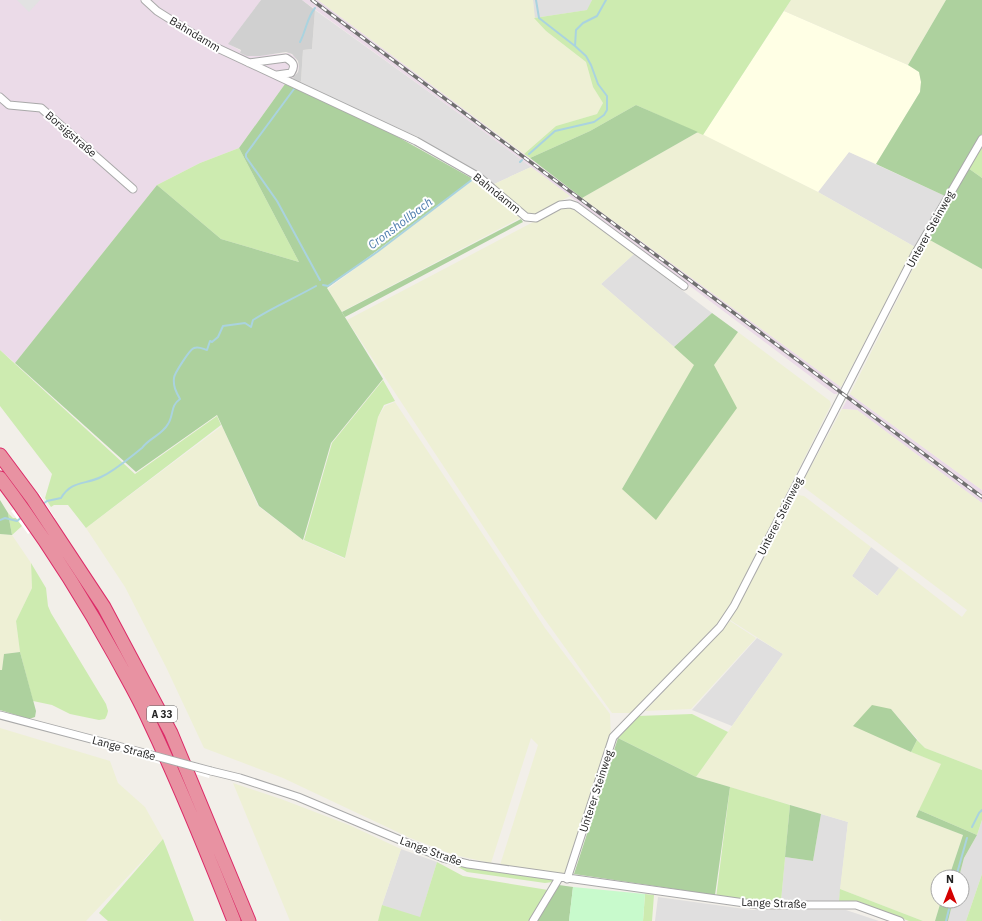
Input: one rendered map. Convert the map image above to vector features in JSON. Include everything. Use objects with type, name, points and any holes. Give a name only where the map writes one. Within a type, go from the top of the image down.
[{"type":"highway","name":"A 33","points":[[0,455],[48,521],[104,607],[159,709],[171,733],[250,921]]},
{"type":"highway","name":"A 33","points":[[0,478],[37,528],[94,618],[150,722],[207,853],[234,921]]},
{"type":"street","name":"Bahndamm","points":[[145,0],[157,11],[211,45],[416,140],[479,176],[526,217],[536,218],[560,205],[570,204],[576,206],[684,286]]},
{"type":"street","points":[[249,63],[286,58],[292,61],[294,68],[291,73],[276,76]]},
{"type":"street","name":"Borsigstraße","points":[[0,97],[9,105],[41,108],[133,189]]},
{"type":"street","name":"Unterer Steinweg","points":[[567,879],[613,737],[720,627],[734,606],[915,254],[982,139]]},
{"type":"street","name":"Lange Straße","points":[[0,715],[240,778],[298,797],[443,858],[468,864],[759,905],[856,905],[900,921]]},
{"type":"street","points":[[533,921],[559,878]]},
{"type":"shaded area","points":[[0,0],[261,0],[229,44],[241,51],[240,53],[252,56],[289,53],[295,57],[299,67],[295,76],[285,84],[239,148],[200,163],[157,185],[15,363],[0,350]]},
{"type":"shaded area","points":[[17,0],[40,0],[29,12]]},
{"type":"shaded area","points":[[261,0],[302,0],[315,10],[312,49],[303,50],[301,81],[299,84],[291,80],[298,72],[299,67],[298,61],[292,54],[286,52],[260,56],[247,56],[240,53],[241,50],[228,44]]},
{"type":"shaded area","points":[[302,0],[318,0],[582,198],[841,387],[837,394],[834,394],[479,128]]},
{"type":"shaded area","points":[[318,0],[533,0],[535,18],[546,31],[586,62],[593,87],[603,103],[597,114],[556,126],[524,154]]},
{"type":"shaded area","points":[[533,0],[592,0],[588,10],[534,18]]},
{"type":"shaded area","points":[[791,0],[946,0],[908,65],[784,11]]},
{"type":"shaded area","points":[[315,10],[531,167],[492,185],[481,176],[418,137],[299,84],[301,81],[303,50],[312,49]]},
{"type":"shaded area","points":[[784,11],[908,65],[919,72],[921,82],[920,92],[876,164],[849,152],[818,192],[703,135]]},
{"type":"shaded area","points":[[698,132],[818,192],[915,247],[841,387],[582,198]]},
{"type":"shaded area","points":[[849,152],[945,196],[915,247],[818,192]]},
{"type":"shaded area","points":[[531,167],[570,196],[535,216],[526,214],[492,185]]},
{"type":"shaded area","points":[[473,180],[520,218],[341,312],[328,289]]},
{"type":"shaded area","points":[[570,207],[634,254],[601,284],[695,365],[622,489],[738,332],[830,401],[831,405],[731,604],[718,626],[633,713],[612,713],[541,614],[347,320],[560,208]]},
{"type":"shaded area","points":[[928,239],[982,269],[982,490],[850,394]]},
{"type":"shaded area","points":[[634,254],[712,313],[674,347],[601,284]]},
{"type":"shaded area","points":[[850,394],[982,490],[982,503],[857,410],[842,409]]},
{"type":"shaded area","points":[[395,402],[545,628],[610,714],[611,737],[564,875],[500,865],[538,745],[531,738],[491,863],[454,855],[408,837],[283,778],[204,748],[166,667],[125,587],[86,528],[222,426],[258,506],[303,540],[345,559],[378,417],[385,406]]},
{"type":"shaded area","points":[[842,409],[857,410],[982,503],[982,770],[925,748],[891,709],[853,725],[911,752],[942,764],[916,817],[963,835],[952,869],[930,869],[930,909],[939,909],[935,921],[923,921],[840,889],[848,822],[696,777],[783,654],[730,620],[798,495],[804,496],[871,547],[852,576],[877,596],[899,568],[962,617],[967,610],[801,485]]},
{"type":"shaded area","points":[[0,534],[12,535],[31,563],[32,588],[16,621],[20,652],[4,654],[2,670],[0,670]]},
{"type":"shaded area","points":[[871,547],[899,568],[878,596],[852,576]]},
{"type":"shaded area","points":[[730,621],[756,638],[691,709],[645,711]]},
{"type":"shaded area","points":[[757,638],[783,654],[732,726],[692,710]]},
{"type":"shaded area","points":[[0,728],[110,761],[118,783],[145,807],[163,839],[86,921],[2,921],[0,919]]},
{"type":"shaded area","points":[[233,783],[281,799],[349,825],[401,849],[378,921],[290,921]]},
{"type":"shaded area","points":[[821,814],[848,822],[839,901],[781,901],[785,857],[813,861]]},
{"type":"shaded area","points":[[982,820],[982,874],[966,921],[948,921],[951,909],[970,909],[970,869],[961,869],[964,858],[977,835]]},
{"type":"shaded area","points":[[401,849],[437,862],[420,918],[382,905]]},
{"type":"shaded area","points":[[658,897],[752,910],[846,910],[879,921],[655,921]]},
{"type":"green space","points":[[592,0],[791,0],[703,135],[636,105],[590,131],[530,158],[524,154],[556,126],[597,114],[603,103],[593,87],[586,62],[546,31],[534,18],[587,10]]},
{"type":"green space","points":[[946,0],[982,0],[982,134],[945,196],[876,164],[920,92],[921,82],[919,72],[908,65]]},
{"type":"green space","points":[[285,84],[389,132],[473,179],[327,288],[383,379],[331,443],[303,540],[259,506],[217,415],[136,472],[15,363],[157,185],[221,239],[299,262],[239,148]]},
{"type":"green space","points":[[636,105],[698,132],[582,198],[530,158],[590,131]]},
{"type":"green space","points":[[982,144],[982,178],[968,168]]},
{"type":"green space","points":[[239,148],[299,262],[221,239],[157,185],[200,163]]},
{"type":"green space","points":[[968,168],[982,178],[982,269],[928,239]]},
{"type":"green space","points":[[521,219],[523,222],[345,317],[342,312]]},
{"type":"green space","points":[[712,313],[738,332],[714,365],[737,408],[656,520],[622,489],[694,365],[674,347]]},
{"type":"green space","points":[[0,350],[135,474],[217,416],[221,425],[86,528],[68,505],[54,505],[51,507],[45,498],[52,474],[0,406]]},
{"type":"green space","points":[[383,380],[395,401],[384,405],[378,417],[345,558],[304,540],[332,443]]},
{"type":"green space","points":[[0,500],[8,513],[12,535],[0,534]]},
{"type":"green space","points":[[8,513],[13,518],[16,518],[22,526],[12,535]]},
{"type":"green space","points":[[31,563],[46,588],[48,606],[51,613],[106,704],[108,711],[105,719],[99,720],[70,714],[52,705],[33,701],[20,652],[16,621],[32,588]]},
{"type":"green space","points":[[20,652],[36,711],[35,717],[29,719],[0,710],[0,670],[2,670],[4,654]]},
{"type":"green space","points":[[872,705],[891,709],[917,740],[911,752],[853,726]]},
{"type":"green space","points":[[692,714],[728,732],[696,777],[618,738],[638,716]]},
{"type":"green space","points":[[618,738],[696,777],[730,787],[715,895],[574,874]]},
{"type":"green space","points":[[917,740],[925,748],[982,770],[982,820],[977,835],[919,810],[941,764],[911,752]]},
{"type":"green space","points":[[730,787],[790,805],[781,901],[760,903],[716,898]]},
{"type":"green space","points":[[790,805],[821,814],[813,861],[785,857]]},
{"type":"green space","points":[[919,810],[977,835],[964,858],[961,869],[952,869],[963,835],[916,817]]},
{"type":"green space","points":[[163,839],[194,921],[108,921],[99,913]]},
{"type":"green space","points":[[437,862],[463,876],[548,890],[530,921],[378,921],[382,905],[420,917]]},
{"type":"green space","points":[[449,862],[466,867],[553,880],[553,882],[545,883],[467,872]]},
{"type":"green space","points":[[982,874],[982,921],[966,921]]},
{"type":"green space","points":[[559,885],[573,887],[569,921],[537,921]]},
{"type":"green space","points":[[573,887],[645,894],[643,921],[569,921]]},
{"type":"green space","points":[[840,889],[923,921],[909,921],[857,901],[839,901]]},
{"type":"green space","points":[[645,894],[654,895],[652,921],[643,921]]},
{"type":"green space","points":[[939,909],[951,909],[948,921],[935,921]]},
{"type":"pier","points":[[39,493],[55,518],[28,534],[11,511]]},
{"type":"pier","points":[[149,749],[212,767],[209,778],[146,760]]},
{"type":"waterway","points":[[536,0],[539,18],[575,46]]},
{"type":"waterway","name":"Cronshollbach","points":[[529,154],[555,131],[594,122],[604,115],[607,110],[607,96],[598,84],[586,56],[575,46],[576,30],[583,23],[597,16],[606,0]]},
{"type":"waterway","points":[[300,42],[310,16],[315,8]]},
{"type":"waterway","points":[[294,89],[246,154],[246,157],[277,201],[320,280]]},
{"type":"waterway","name":"Cronshollbach","points":[[323,285],[328,286],[377,252],[473,179],[486,188]]},
{"type":"waterway","name":"Cronshollbach","points":[[43,504],[47,501],[61,498],[65,492],[74,486],[101,477],[112,471],[165,428],[170,421],[173,408],[180,399],[174,386],[175,376],[182,362],[192,349],[198,347],[207,350],[210,341],[212,342],[218,337],[223,326],[245,323],[251,327],[253,320],[316,286]]},
{"type":"waterway","name":"Cronshollbach","points":[[0,520],[5,518],[17,521],[22,517]]},
{"type":"waterway","points":[[972,827],[982,810]]},
{"type":"waterway","points":[[958,869],[967,838]]},
{"type":"waterway","points":[[946,921],[949,909]]},
{"type":"railway","points":[[312,0],[982,497]]}]
